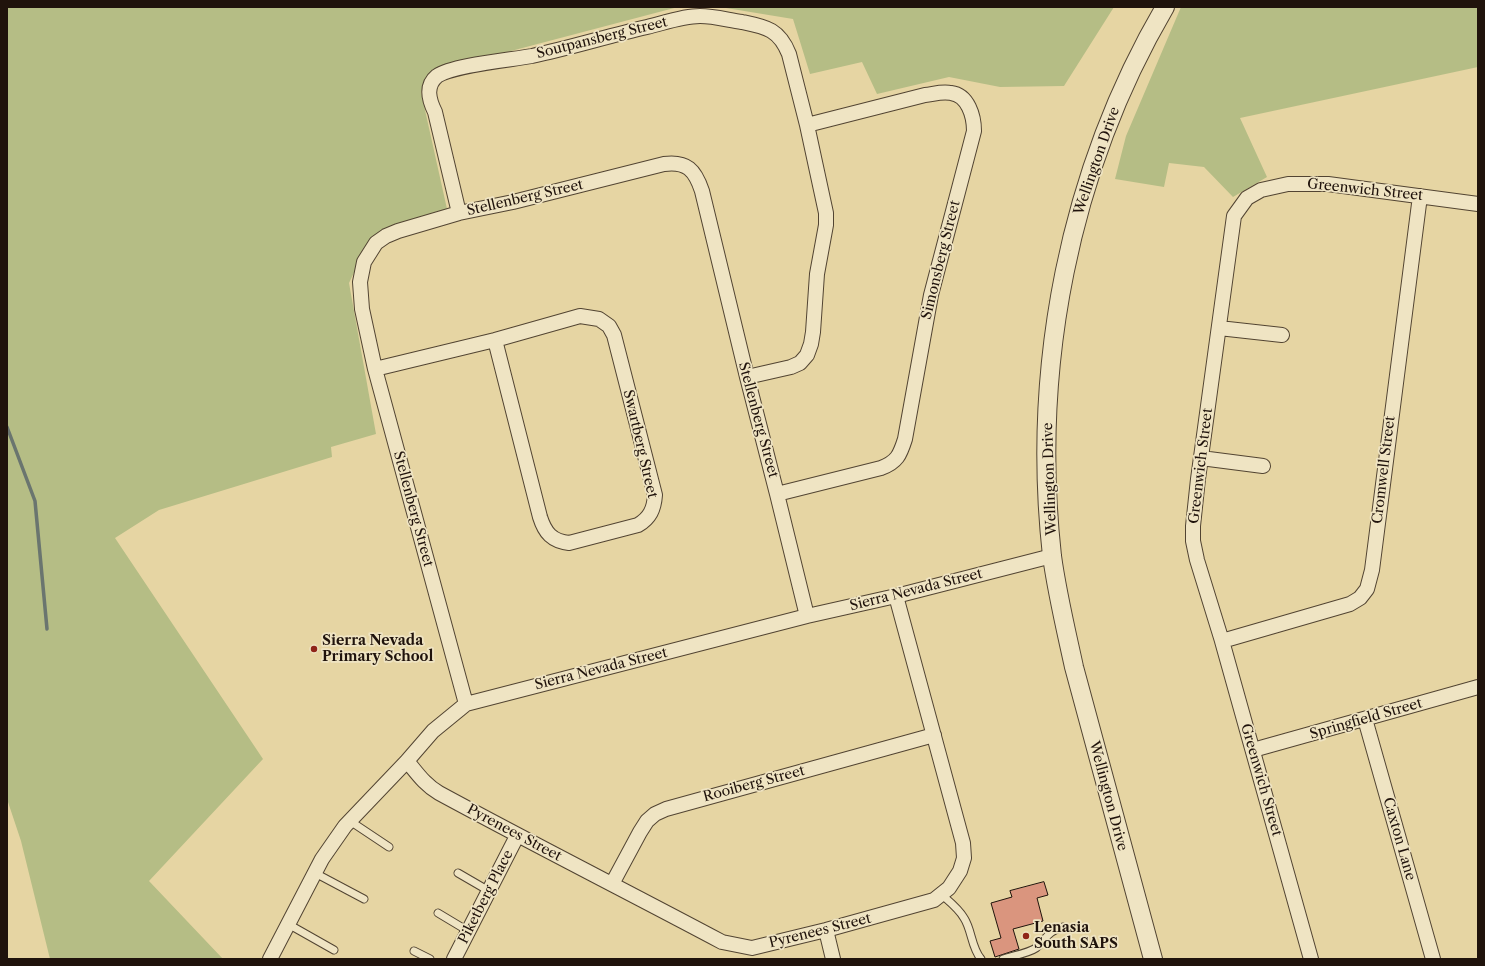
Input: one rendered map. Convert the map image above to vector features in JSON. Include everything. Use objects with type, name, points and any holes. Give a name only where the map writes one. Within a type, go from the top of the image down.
[{"type":"street","name":"Wellington Drive","points":[[1153,959],[1074,667],[1064,621],[1052,556],[1047,470],[1047,437],[1050,374],[1054,334],[1063,279],[1080,208],[1102,139],[1134,67],[1165,7]]},
{"type":"street","name":"Soutpansberg Street","points":[[459,213],[435,112],[429,99],[430,86],[436,77],[445,72],[459,68],[533,56],[684,18],[712,16],[763,27],[772,31],[780,37],[789,54],[807,125],[826,213],[826,225],[816,274],[811,344],[807,355],[800,363],[790,368],[747,377]]},
{"type":"street","name":"Simonsberg Street","points":[[778,494],[881,468],[897,459],[905,439],[931,295],[974,131],[974,121],[968,105],[953,93],[942,92],[807,125]]},
{"type":"street","name":"Stellenberg Street","points":[[466,704],[375,369],[362,309],[360,282],[362,268],[367,256],[376,243],[386,236],[459,213],[513,202],[664,164],[683,164],[691,170],[697,178],[702,191],[807,616]]},
{"type":"street","name":"Greenwich Street","points":[[1311,959],[1193,542],[1193,526],[1201,458],[1234,216],[1247,198],[1261,190],[1288,184],[1328,184],[1478,204]]},
{"type":"street","name":"Cromwell Street","points":[[1222,641],[1339,608],[1360,598],[1367,589],[1372,570],[1420,196]]},
{"type":"street","name":"Swartberg Street","points":[[375,369],[494,340],[580,316],[599,319],[612,330],[654,495],[653,509],[645,521],[638,525],[569,543],[561,542],[547,534],[540,517],[494,340]]},
{"type":"street","points":[[1219,328],[1282,335]]},
{"type":"street","points":[[1201,458],[1263,466]]},
{"type":"street","name":"Sierra Nevada Street","points":[[270,959],[322,859],[350,821],[433,731],[466,704],[807,616],[896,596],[1052,556]]},
{"type":"street","name":"Pyrenees Street","points":[[407,760],[430,787],[517,836],[722,942],[752,948],[918,906],[934,900],[942,895],[954,882],[960,871],[964,858],[963,843],[896,596]]},
{"type":"street","name":"Springfield Street","points":[[1253,750],[1478,687]]},
{"type":"street","name":"Caxton Lane","points":[[1366,719],[1433,959]]},
{"type":"street","name":"Rooiberg Street","points":[[612,884],[640,832],[647,821],[655,814],[682,804],[934,735]]},
{"type":"street","name":"Piketberg Place","points":[[455,959],[517,836]]},
{"type":"street","points":[[826,930],[833,959]]},
{"type":"lane","points":[[350,821],[389,848]]},
{"type":"lane","points":[[315,873],[364,898]]},
{"type":"lane","points":[[458,873],[489,891]]},
{"type":"lane","points":[[942,895],[956,907],[965,918],[977,954],[981,959]]},
{"type":"lane","points":[[438,913],[468,931]]},
{"type":"lane","points":[[288,924],[334,950]]},
{"type":"lane","points":[[1003,959],[1035,949],[1048,934],[1063,927]]},
{"type":"lane","points":[[414,951],[430,959]]},
{"type":"green space","points":[[7,7],[678,7],[435,71],[421,92],[447,209],[370,239],[349,283],[376,434],[331,447],[332,457],[159,510],[115,538],[263,759],[149,881],[223,959],[50,959],[21,841],[7,799]]},
{"type":"green space","points":[[720,7],[1114,7],[1064,86],[1000,87],[949,77],[877,94],[862,62],[810,74],[793,19]]},
{"type":"green space","points":[[1181,7],[1478,7],[1478,67],[1240,118],[1267,177],[1233,197],[1204,167],[1169,163],[1164,187],[1115,179],[1126,136]]},
{"type":"building","points":[[1044,882],[1048,895],[1037,898],[1043,921],[1013,929],[1019,949],[995,957],[990,941],[1001,938],[991,903],[1012,897],[1010,891]]},
{"type":"waterway","points":[[7,427],[35,501],[47,629]]},
{"type":"place","name":"Sierra Nevada Primary School","points":[[314,649]]},
{"type":"place","name":"Lenasia South SAPS","points":[[1026,936]]}]
